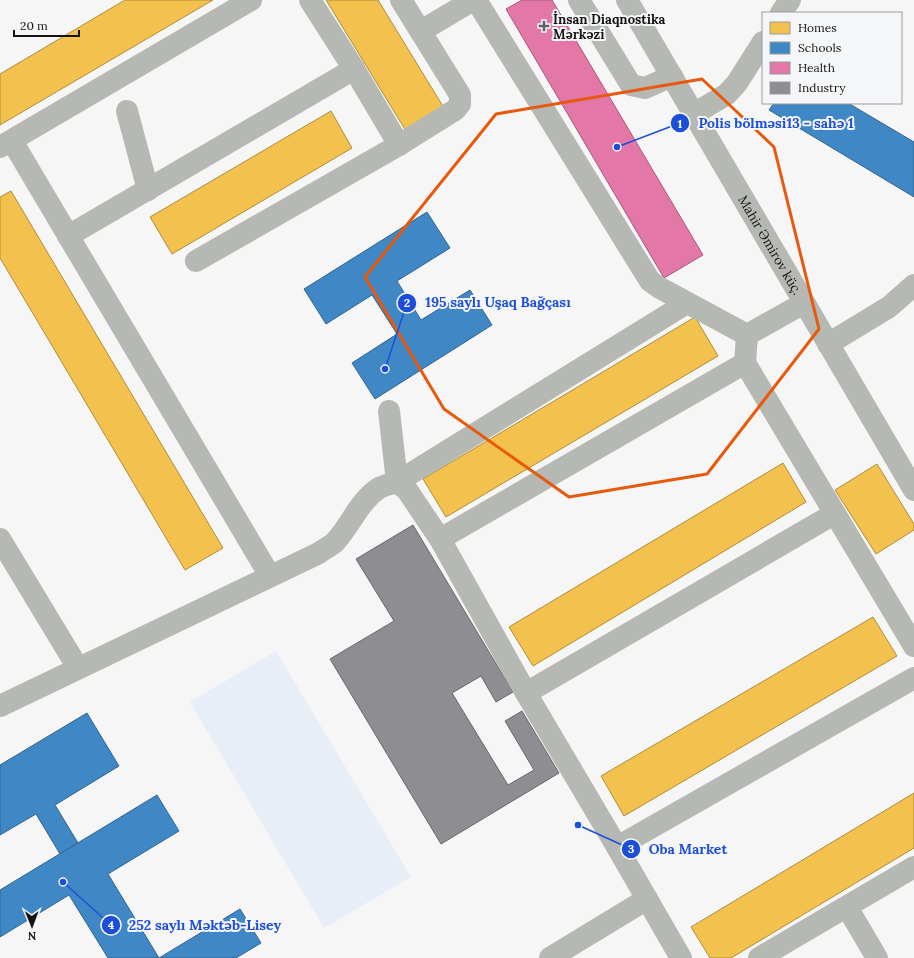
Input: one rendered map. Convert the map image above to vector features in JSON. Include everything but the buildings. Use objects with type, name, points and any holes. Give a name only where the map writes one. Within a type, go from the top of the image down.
[{"type":"street","points":[[251,0],[6,144],[68,236],[270,576]]},
{"type":"street","points":[[310,0],[400,145]]},
{"type":"street","points":[[196,261],[400,145],[455,110],[460,104],[460,95],[401,0]]},
{"type":"street","points":[[421,31],[473,0]]},
{"type":"street","points":[[476,0],[650,281],[660,288],[747,335]]},
{"type":"street","points":[[579,0],[631,85],[645,88],[672,76]]},
{"type":"street","name":"Mahir Əmirov küç.","points":[[627,0],[914,490]]},
{"type":"street","points":[[782,12],[790,0]]},
{"type":"street","points":[[694,114],[727,94],[737,83],[762,44]]},
{"type":"street","points":[[68,236],[354,69]]},
{"type":"street","points":[[127,111],[148,190]]},
{"type":"street","points":[[828,344],[889,307],[914,285]]},
{"type":"street","points":[[0,706],[319,552],[334,543],[352,517],[372,494],[380,488],[397,482],[687,303]]},
{"type":"street","points":[[747,335],[804,303]]},
{"type":"street","points":[[747,335],[745,363],[914,646]]},
{"type":"street","points":[[440,539],[745,363]]},
{"type":"street","points":[[389,411],[397,482],[407,490],[440,539],[526,693],[681,958]]},
{"type":"street","points":[[526,693],[834,514]]},
{"type":"street","points":[[0,539],[78,668]]},
{"type":"street","points":[[617,847],[914,678]]},
{"type":"street","points":[[759,958],[914,867]]},
{"type":"street","points":[[550,958],[647,899]]},
{"type":"street","points":[[847,907],[877,958]]},
{"type":"highlighted area","points":[[702,79],[774,147],[819,329],[707,474],[569,497],[444,409],[365,277],[496,114]]},
{"type":"shaded area","points":[[276,651],[411,877],[324,928],[190,702]]},
{"type":"place","name":"İnsan Diaqnostika Mərkəzi","points":[[544,26]]},
{"type":"place","name":"Polis bölməsi13 - sahə 1","points":[[617,147]]},
{"type":"place","name":"195 saylı Uşaq Bağçası","points":[[385,369]]},
{"type":"place","name":"Oba Market","points":[[578,825]]},
{"type":"place","name":"252 saylı Məktəb-Lisey","points":[[63,882]]}]
